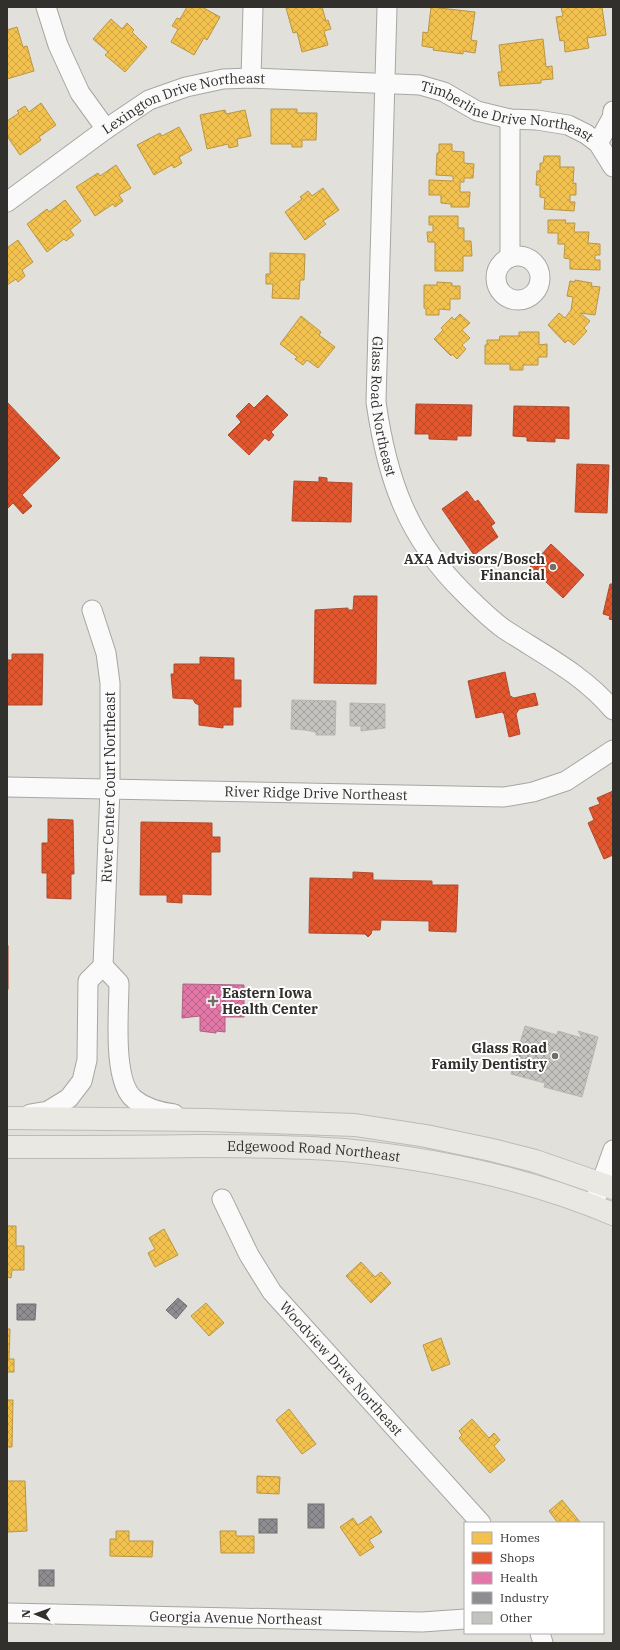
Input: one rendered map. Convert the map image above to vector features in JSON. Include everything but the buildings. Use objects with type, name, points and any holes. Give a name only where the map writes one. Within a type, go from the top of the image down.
[{"type":"main road","name":"Edgewood Road Northeast","points":[[7,1118],[208,1120],[355,1125],[426,1136],[500,1152],[607,1186]]},
{"type":"main road","name":"Edgewood Road Northeast","points":[[7,1147],[260,1146],[343,1150],[426,1160],[484,1171],[538,1186],[613,1214]]},
{"type":"street","points":[[46,7],[58,45],[80,93],[106,129]]},
{"type":"street","points":[[251,78],[253,7]]},
{"type":"street","name":"Glass Road Northeast","points":[[387,7],[376,402],[381,439],[391,477],[410,523],[431,557],[450,579],[474,604],[503,628],[562,664],[587,684],[613,710]]},
{"type":"street","name":"Lexington Drive Northeast","points":[[7,202],[106,129],[149,100],[186,87],[223,79],[251,78],[385,84]]},
{"type":"street","name":"Timberline Drive Northeast","points":[[385,84],[420,85],[444,92],[477,111],[510,119],[537,120],[568,125],[586,134],[598,143],[613,167]]},
{"type":"street","points":[[598,143],[612,118],[613,110]]},
{"type":"street","points":[[510,119],[510,257]]},
{"type":"street","name":"River Center Court Northeast","points":[[92,610],[106,653],[110,683],[110,789],[103,966]]},
{"type":"street","name":"River Ridge Drive Northeast","points":[[7,787],[504,797],[533,792],[566,781],[613,750]]},
{"type":"street","points":[[7,1118],[48,1110],[69,1098],[82,1081],[87,1060],[88,981],[103,966],[119,983],[118,1057],[122,1079],[133,1099],[155,1112],[208,1120]]},
{"type":"street","points":[[593,1206],[607,1186],[613,1150]]},
{"type":"street","name":"Woodview Drive Northeast","points":[[222,1199],[250,1255],[272,1292],[480,1522]]},
{"type":"street","name":"Georgia Avenue Northeast","points":[[7,1613],[422,1622],[464,1619]]},
{"type":"place","name":"AXA Advisors/Bosch Financial","points":[[553,567]]},
{"type":"place","name":"Eastern Iowa Health Center","points":[[213,1001]]},
{"type":"place","name":"Glass Road Family Dentistry","points":[[555,1056]]}]
